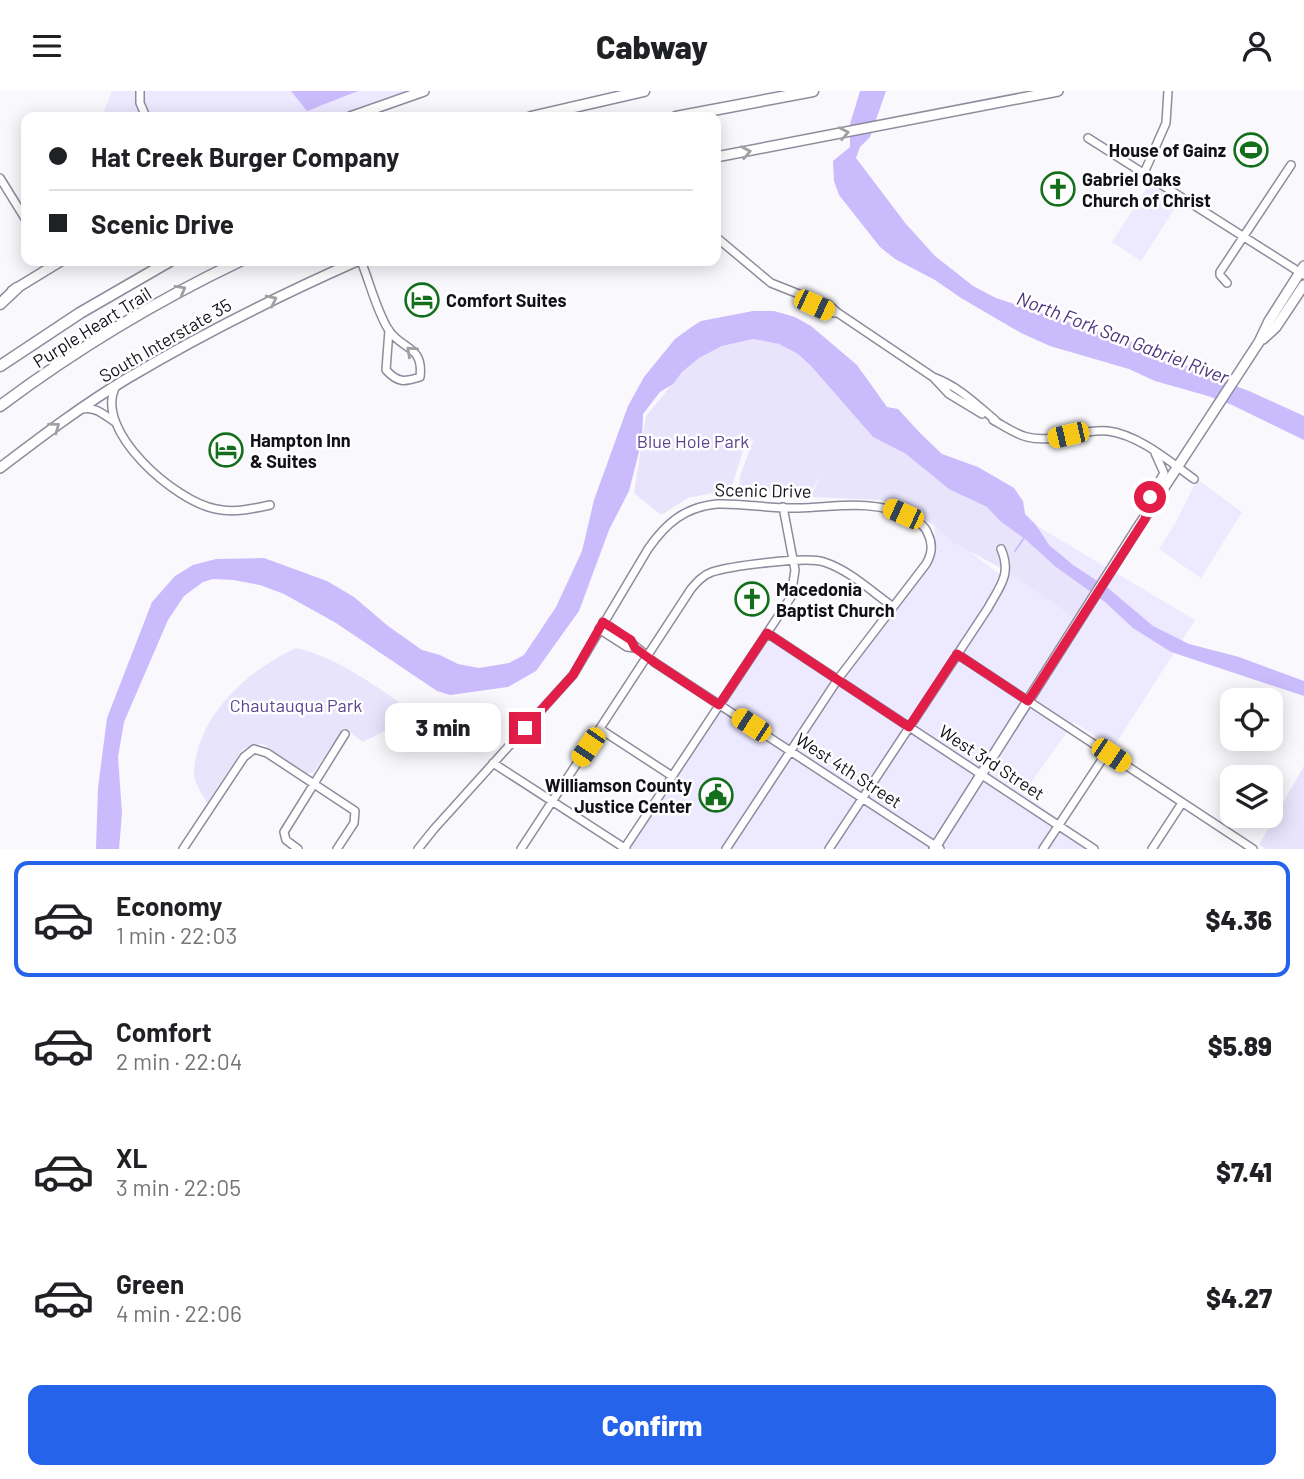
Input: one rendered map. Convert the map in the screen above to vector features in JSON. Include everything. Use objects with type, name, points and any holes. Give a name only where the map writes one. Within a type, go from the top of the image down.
[{"type":"highway","points":[[553,112],[644,91]]},
{"type":"highway","points":[[702,112],[813,91]]},
{"type":"highway","name":"Purple Heart Trail","points":[[0,366],[80,313],[161,266]]},
{"type":"highway","name":"Purple Heart Trail","points":[[0,406],[88,346],[184,288],[230,266]]},
{"type":"highway","points":[[0,302],[17,288]]},
{"type":"main road","points":[[364,112],[424,91]]},
{"type":"main road","points":[[721,156],[1058,91]]},
{"type":"main road","points":[[17,288],[50,266]]},
{"type":"main road","name":"South Interstate 35","points":[[0,468],[116,385],[246,312],[348,266]]},
{"type":"main road","points":[[937,848],[1303,271]]},
{"type":"main road","points":[[1259,342],[1276,327],[1304,285]]},
{"type":"street","points":[[140,91],[140,103],[144,112]]},
{"type":"street","points":[[1144,173],[1166,123],[1168,91]]},
{"type":"street","points":[[1088,138],[1303,271]]},
{"type":"street","points":[[1227,283],[1220,272],[1291,165]]},
{"type":"street","points":[[0,179],[21,212]]},
{"type":"street","points":[[721,241],[771,283],[828,304],[933,377],[949,383],[995,420],[1018,434],[1036,439],[1052,439],[1087,431],[1109,431],[1132,438],[1194,479]]},
{"type":"street","points":[[361,266],[389,330],[421,361],[420,377],[403,383],[386,370],[389,330]]},
{"type":"street","points":[[116,385],[110,402],[115,422],[135,453],[153,473],[179,494],[215,509],[233,511],[270,505]]},
{"type":"street","points":[[79,410],[99,410],[115,422]]},
{"type":"street","points":[[1145,519],[1150,497],[1164,473],[1155,453]]},
{"type":"street","name":"Scenic Drive","points":[[418,849],[573,675],[655,539],[681,514],[705,505],[717,504],[783,507],[882,506],[903,514],[923,525],[932,543],[930,558],[892,605]]},
{"type":"street","points":[[494,763],[625,849],[790,597],[794,581],[793,560],[783,507]]},
{"type":"street","points":[[829,849],[988,608],[1006,575],[1001,549]]},
{"type":"street","points":[[521,849],[691,589],[704,576],[723,570],[793,560],[820,561],[837,567],[892,605],[838,679],[726,849]]},
{"type":"street","name":"West 4th Street","points":[[601,626],[627,647],[635,648],[937,848]]},
{"type":"street","name":"West 3rd Street","points":[[767,633],[1094,849]]},
{"type":"street","points":[[957,654],[1253,849]]},
{"type":"street","points":[[600,729],[672,776]]},
{"type":"street","points":[[298,849],[286,840],[286,828],[345,734]]},
{"type":"street","points":[[183,849],[244,757],[254,749],[267,753],[352,808],[356,815],[354,823],[337,849]]},
{"type":"street","points":[[1044,849],[1107,752]]},
{"type":"street","points":[[1152,849],[1182,803]]},
{"type":"shaded area","points":[[112,91],[408,91],[351,112],[104,112]]},
{"type":"shaded area","points":[[291,91],[358,91],[307,111]]},
{"type":"shaded area","points":[[860,91],[886,91],[870,137],[860,147],[856,158],[906,224],[935,256],[973,286],[996,298],[1149,346],[1201,373],[1304,416],[1304,440],[1208,396],[1050,346],[1021,333],[935,280],[895,259],[880,247],[839,195],[834,181],[833,161],[850,147],[850,124]]},
{"type":"shaded area","points":[[1150,183],[1179,202],[1141,261],[1112,242]]},
{"type":"shaded area","points":[[753,311],[774,311],[795,317],[811,326],[857,365],[887,407],[898,409],[942,454],[978,467],[1014,488],[1023,501],[1025,514],[1049,545],[1108,588],[1153,626],[1189,644],[1239,657],[1304,681],[1304,696],[1171,652],[1133,628],[1105,602],[1056,567],[1000,521],[987,507],[949,489],[906,454],[873,437],[798,354],[779,344],[753,339],[722,346],[699,358],[682,372],[673,384],[660,392],[643,414],[642,440],[629,491],[609,530],[579,611],[536,671],[508,687],[450,695],[437,691],[336,623],[284,594],[260,585],[213,579],[203,582],[184,596],[168,620],[124,722],[118,757],[122,813],[119,849],[96,849],[98,788],[107,718],[152,602],[175,576],[193,565],[216,559],[264,558],[327,581],[354,597],[422,650],[458,664],[479,668],[509,663],[524,655],[556,607],[582,551],[594,500],[628,406],[644,377],[675,339],[701,321]]},
{"type":"shaded area","points":[[1197,479],[1242,512],[1201,578],[1159,549]]},
{"type":"shaded area","points":[[934,525],[1001,575],[1037,526],[1195,620],[1113,748],[1074,722],[1023,794],[1098,846],[1096,849],[628,849],[767,640],[840,685],[930,565],[936,545]]},
{"type":"green space","name":"Blue Hole Park","points":[[753,339],[779,344],[798,354],[873,437],[906,454],[964,496],[987,507],[1000,521],[1093,586],[1075,618],[1001,568],[952,542],[934,525],[909,511],[882,500],[811,497],[820,475],[809,496],[739,493],[740,476],[754,438],[744,448],[731,489],[688,498],[661,515],[634,493],[646,416],[682,372],[699,358],[722,346]]},
{"type":"green space","name":"Chautauqua Park","points":[[296,648],[342,666],[413,712],[402,722],[363,742],[344,728],[313,773],[306,773],[263,744],[243,749],[207,803],[194,774],[197,753],[214,714],[243,682],[278,657]]},
{"type":"green space","points":[[1304,766],[1304,849],[1266,849],[1259,845],[1269,828],[1283,828],[1283,803]]},
{"type":"waterway","points":[[1015,551],[1024,538]]},
{"type":"place","name":"House of Gainz","points":[[1251,150]]},
{"type":"place","name":"Gabriel Oaks Church of Christ","points":[[1058,189]]},
{"type":"place","name":"Comfort Suites","points":[[422,300]]},
{"type":"place","name":"Hampton Inn & Suites","points":[[226,450]]},
{"type":"place","name":"Macedonia Baptist Church","points":[[752,599]]},
{"type":"place","name":"Williamson County Justice Center","points":[[716,795]]},
{"type":"route","points":[[525,728],[580,666],[603,622],[631,640],[635,648],[654,662],[719,705],[767,633],[909,727],[957,654],[1028,701],[1145,519],[1150,497]]},
{"type":"water label","name":"North Fork San Gabriel River","points":[[1123,337]]}]
